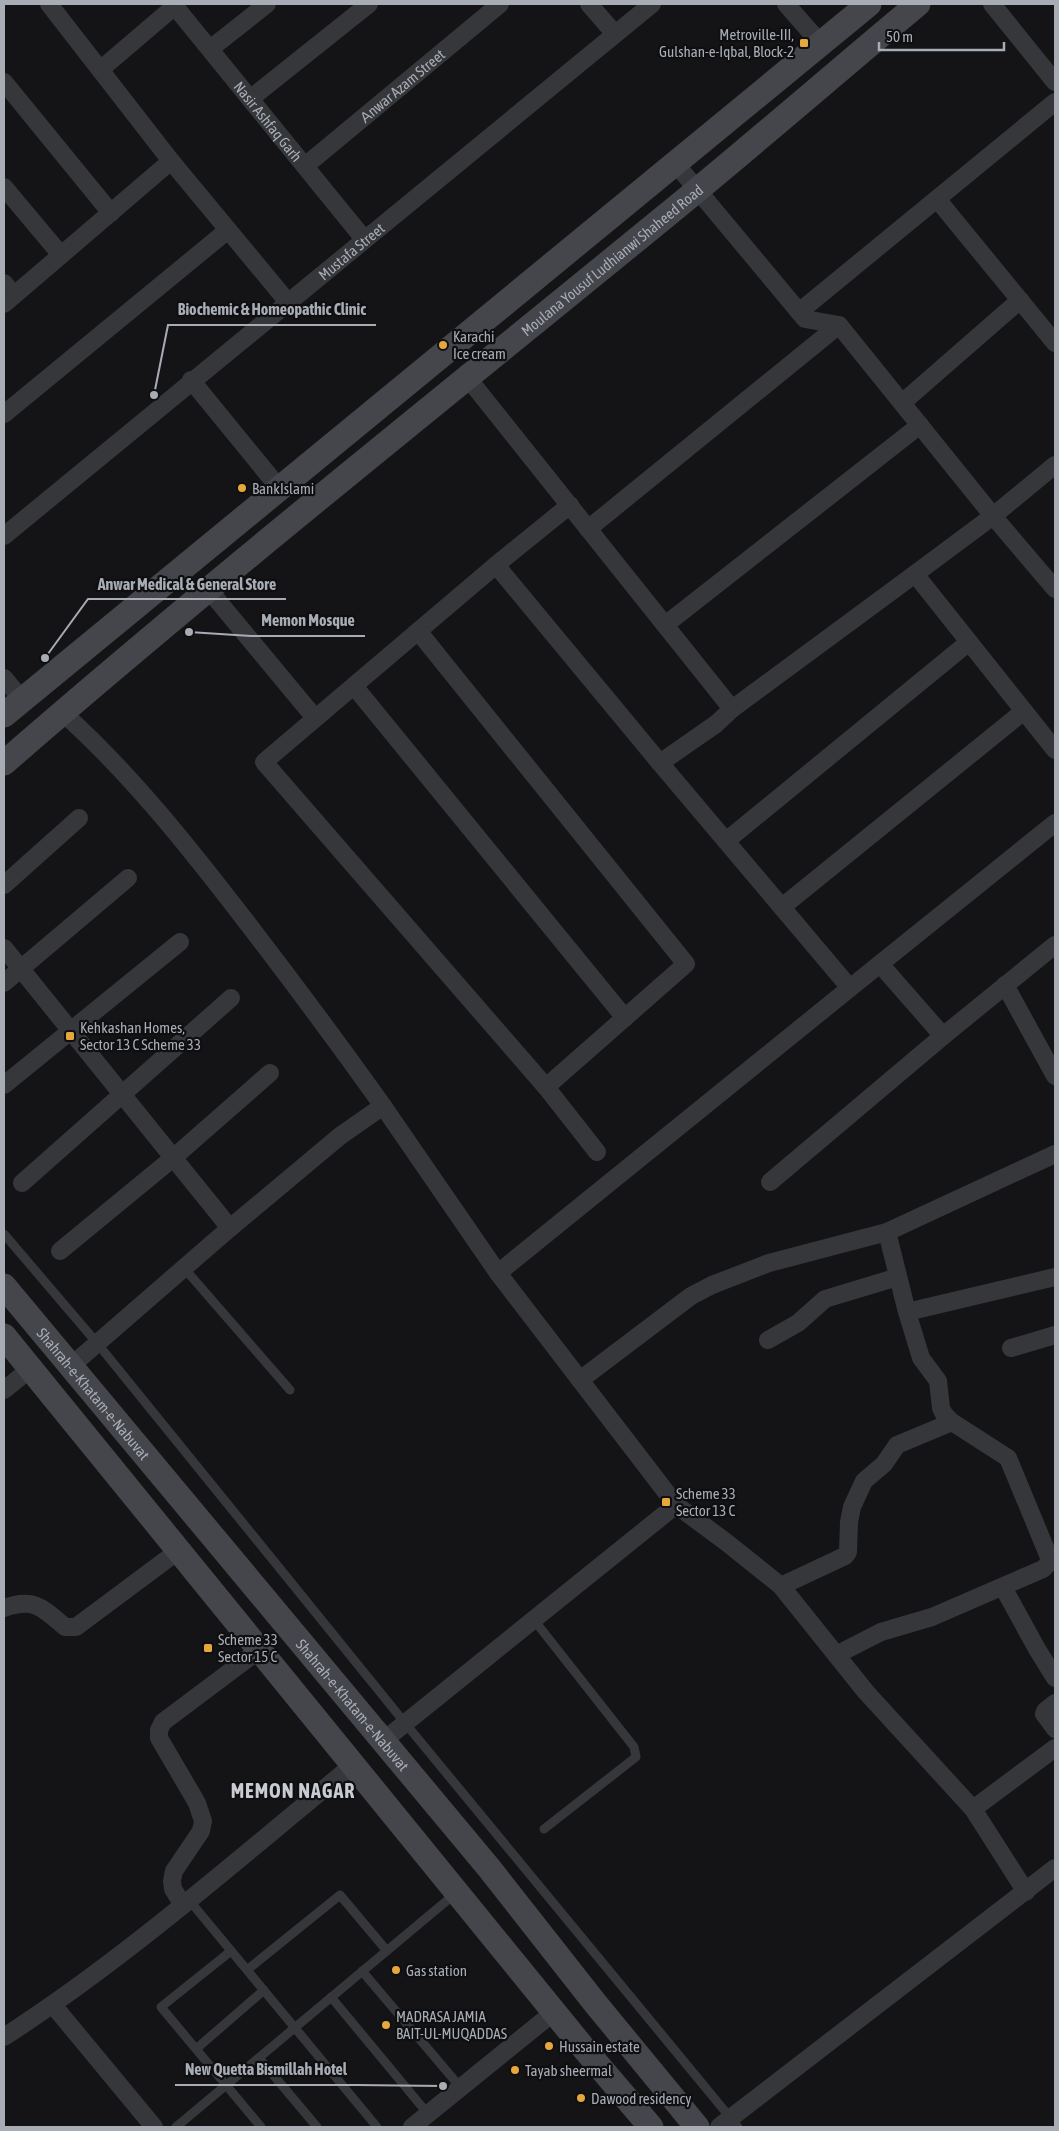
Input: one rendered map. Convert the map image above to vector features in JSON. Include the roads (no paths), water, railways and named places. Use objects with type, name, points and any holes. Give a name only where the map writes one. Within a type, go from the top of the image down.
[{"type":"street","points":[[49,4],[171,161],[287,302]]},
{"type":"street","points":[[210,50],[267,4]]},
{"type":"street","points":[[250,99],[369,4]]},
{"type":"street","name":"Аnwar Azam Street","points":[[305,166],[500,4]]},
{"type":"street","points":[[589,4],[615,34]]},
{"type":"street","name":"Mustafa Street","points":[[4,536],[191,380],[652,4]]},
{"type":"street","points":[[786,4],[821,44]]},
{"type":"street","points":[[4,678],[13,708],[869,4]]},
{"type":"street","name":"Moulana Yousuf Ludhianwi Shaheed Road","points":[[4,763],[208,589],[698,189],[918,4]]},
{"type":"street","points":[[992,4],[1055,82]]},
{"type":"street","points":[[100,70],[174,5]]},
{"type":"street","name":"Nasir Ashfaq Garh","points":[[174,5],[364,239]]},
{"type":"street","points":[[4,82],[111,213]]},
{"type":"street","points":[[799,312],[1055,102]]},
{"type":"street","points":[[7,294],[61,255],[171,161]]},
{"type":"street","points":[[675,163],[805,319],[839,325],[993,516],[1055,589]]},
{"type":"street","points":[[4,187],[61,255]]},
{"type":"street","points":[[937,199],[1055,343]]},
{"type":"street","points":[[4,414],[228,230]]},
{"type":"street","points":[[902,403],[1020,300]]},
{"type":"street","points":[[588,529],[839,325]]},
{"type":"street","points":[[467,377],[732,708]]},
{"type":"street","points":[[191,380],[280,489]]},
{"type":"street","points":[[665,625],[920,425]]},
{"type":"street","points":[[660,763],[716,724],[732,708],[993,516],[1055,465]]},
{"type":"street","points":[[570,505],[496,565],[264,762],[546,1087],[597,1152]]},
{"type":"street","points":[[496,565],[850,988]]},
{"type":"street","points":[[915,574],[1055,750]]},
{"type":"street","points":[[208,589],[315,718]]},
{"type":"street","points":[[418,631],[686,964],[546,1087]]},
{"type":"street","points":[[726,841],[969,642]]},
{"type":"street","points":[[354,686],[625,1018]]},
{"type":"street","points":[[782,907],[1024,711]]},
{"type":"street","points":[[62,712],[94,740],[140,790],[209,873],[332,1035],[498,1273],[676,1505],[781,1586],[866,1692],[973,1809],[1026,1892]]},
{"type":"street","points":[[4,885],[79,818]]},
{"type":"street","points":[[498,1273],[1055,823]]},
{"type":"street","points":[[4,983],[128,878]]},
{"type":"street","points":[[4,1085],[180,942]]},
{"type":"street","points":[[770,1182],[942,1036],[1055,945]]},
{"type":"street","points":[[4,948],[230,1228]]},
{"type":"street","points":[[880,964],[942,1036]]},
{"type":"street","points":[[1005,985],[1055,1076]]},
{"type":"street","points":[[22,1183],[231,998]]},
{"type":"street","points":[[60,1251],[173,1158],[270,1073]]},
{"type":"street","points":[[71,1366],[230,1228],[340,1136],[382,1106]]},
{"type":"street","points":[[580,1380],[691,1296],[769,1263],[887,1232],[1055,1154]]},
{"type":"street","points":[[836,1656],[881,1632],[932,1617],[1043,1569],[1049,1563],[1052,1556],[1008,1458],[952,1422],[941,1408],[938,1381],[921,1358],[907,1312],[887,1232]]},
{"type":"street","points":[[768,1340],[798,1323],[825,1299],[898,1277]]},
{"type":"street","points":[[907,1312],[1055,1277]]},
{"type":"street","name":"Shahrah-e-Khatam-e-Nabuvat","points":[[4,1286],[489,1868],[594,2003],[697,2127]]},
{"type":"street","points":[[1011,1348],[1055,1335]]},
{"type":"street","points":[[4,1336],[554,2012],[651,2127]]},
{"type":"street","points":[[4,1390],[30,1369]]},
{"type":"street","points":[[781,1586],[845,1556],[848,1552],[849,1522],[852,1507],[864,1481],[884,1464],[897,1445],[952,1422]]},
{"type":"street","points":[[383,1741],[676,1505]]},
{"type":"street","points":[[4,1608],[15,1604],[32,1603],[41,1606],[65,1627],[76,1627],[178,1551]]},
{"type":"street","points":[[1003,1586],[1036,1649],[1055,1678]]},
{"type":"street","points":[[186,1902],[173,1889],[174,1871],[201,1831],[204,1821],[197,1803],[158,1738],[159,1730],[163,1722],[259,1650]]},
{"type":"street","points":[[1055,1703],[1044,1714],[1055,1729]]},
{"type":"street","points":[[973,1809],[1055,1748]]},
{"type":"street","points":[[4,2037],[53,2005],[186,1902],[354,1766]]},
{"type":"street","points":[[729,2124],[1055,1868]]},
{"type":"street","points":[[53,2005],[154,2127]]},
{"type":"street","points":[[412,2127],[554,2012]]},
{"type":"lane","points":[[4,1234],[97,1343],[729,2124]]},
{"type":"lane","points":[[184,1268],[290,1390]]},
{"type":"lane","points":[[534,1620],[634,1747],[636,1753],[636,1757],[544,1829]]},
{"type":"lane","points":[[176,2127],[456,1892]]},
{"type":"lane","points":[[247,1970],[340,1895],[387,1950]]},
{"type":"lane","points":[[186,1902],[231,1951],[377,2127]]},
{"type":"lane","points":[[231,1951],[162,2008],[261,2127]]},
{"type":"lane","points":[[362,1972],[461,2088]]},
{"type":"lane","points":[[196,2049],[264,1990]]},
{"type":"lane","points":[[331,1997],[428,2114]]},
{"type":"lane","points":[[258,2058],[317,2127]]},
{"type":"place","name":"Metroville-III, Gulshan-e-Iqbal, Block-2","points":[[804,43]]},
{"type":"place","name":"Karachi Ice cream","points":[[443,345]]},
{"type":"place","name":"Biochemic & Homeopathic Clinic","points":[[154,395]]},
{"type":"place","name":"BankIslami","points":[[242,488]]},
{"type":"place","name":"Memon Mosque","points":[[189,632]]},
{"type":"place","name":"Anwar Medical & General Store","points":[[45,658]]},
{"type":"place","name":"Kehkashan Homes, Sector 13 C Scheme 33","points":[[70,1036]]},
{"type":"place","name":"Scheme 33 Sector 13 C","points":[[666,1502]]},
{"type":"place","name":"Scheme 33 Sector 15 C","points":[[208,1648]]},
{"type":"place","name":"Gas station","points":[[396,1970]]},
{"type":"place","name":"MADRASA JAMIA BAIT-UL-MUQADDAS","points":[[386,2025]]},
{"type":"place","name":"Hussain estate","points":[[549,2046]]},
{"type":"place","name":"Tayab sheermal","points":[[515,2070]]},
{"type":"place","name":"New Quetta Bismillah Hotel","points":[[443,2086]]},
{"type":"place","name":"Dawood residency","points":[[581,2098]]},
{"type":"district","name":"MEMON NAGAR","points":[[293,1790]]}]
